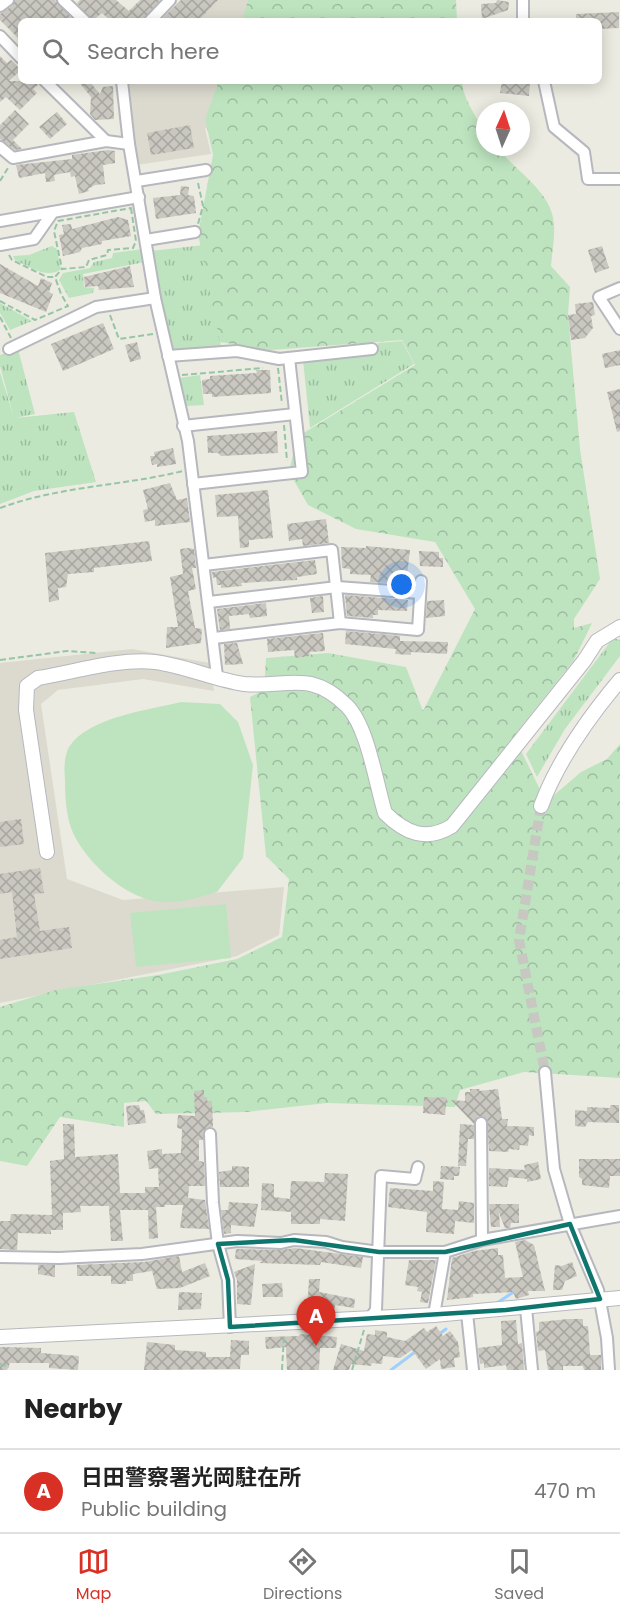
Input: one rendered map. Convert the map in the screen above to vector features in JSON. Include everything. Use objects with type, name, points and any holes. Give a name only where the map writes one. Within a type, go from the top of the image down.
[{"type":"street","points":[[0,6],[8,0]]},
{"type":"street","points":[[63,0],[82,18]]},
{"type":"street","points":[[153,18],[170,0]]},
{"type":"street","points":[[523,18],[524,0]]},
{"type":"street","points":[[0,36],[18,55]]},
{"type":"street","points":[[48,84],[106,141]]},
{"type":"street","points":[[122,84],[129,144],[155,298],[188,441],[217,676]]},
{"type":"street","points":[[545,84],[554,127],[584,152],[588,179],[620,179]]},
{"type":"street","points":[[0,147],[13,158],[106,141],[129,144]]},
{"type":"street","points":[[137,181],[206,170]]},
{"type":"street","points":[[0,221],[139,197]]},
{"type":"street","points":[[0,245],[34,239],[53,212]]},
{"type":"street","points":[[146,240],[195,232]]},
{"type":"street","points":[[620,288],[599,297],[620,329]]},
{"type":"street","points":[[12,347],[96,307],[155,298]]},
{"type":"street","points":[[168,356],[237,351],[281,361],[372,349]]},
{"type":"street","points":[[194,484],[302,472],[295,414],[281,361]]},
{"type":"street","points":[[183,426],[295,414]]},
{"type":"street","points":[[204,565],[332,550],[340,623]]},
{"type":"street","points":[[214,638],[340,623],[418,630],[421,581]]},
{"type":"street","points":[[209,602],[337,586],[420,592]]},
{"type":"street","points":[[47,852],[26,710],[27,686],[38,678],[137,661],[156,662],[244,684],[301,682],[321,686],[348,707],[358,722],[385,813],[395,824],[410,831],[438,835],[452,826],[584,661],[597,641],[620,627]]},
{"type":"street","points":[[542,806],[548,788],[593,713],[620,680]]},
{"type":"street","points":[[545,1072],[555,1169],[570,1224],[600,1299],[607,1338],[609,1370]]},
{"type":"street","points":[[481,1123],[482,1240]]},
{"type":"street","points":[[210,1134],[218,1244],[228,1280],[230,1327]]},
{"type":"street","points":[[368,1322],[376,1310],[381,1176],[415,1179],[418,1167]]},
{"type":"street","points":[[0,1257],[58,1258],[142,1254],[249,1241],[326,1242],[342,1247],[379,1252],[445,1252],[482,1240],[620,1216]]},
{"type":"street","points":[[434,1315],[445,1252]]},
{"type":"street","points":[[0,1337],[368,1322],[620,1298]]},
{"type":"street","points":[[526,1308],[532,1370]]},
{"type":"street","points":[[467,1313],[473,1370]]},
{"type":"path","points":[[0,181],[13,158]]},
{"type":"path","points":[[195,232],[203,206],[197,182]]},
{"type":"path","points":[[56,277],[62,269],[86,267],[89,260],[107,255],[108,250],[133,248],[136,241],[131,208],[58,221],[54,231],[62,269]]},
{"type":"path","points":[[9,255],[12,261],[47,277],[56,277]]},
{"type":"path","points":[[0,301],[35,320],[68,306],[61,294],[56,277]]},
{"type":"path","points":[[110,314],[119,339],[163,333]]},
{"type":"path","points":[[0,317],[12,347]]},
{"type":"path","points":[[172,376],[281,361],[287,461]]},
{"type":"path","points":[[0,508],[30,497],[74,488],[140,482],[192,469]]},
{"type":"path","points":[[352,1370],[368,1322]]},
{"type":"path","points":[[282,1370],[285,1329]]},
{"type":"path","points":[[0,1364],[9,1367]]},
{"type":"highlighted area","points":[[570,1224],[600,1299],[506,1310],[230,1327],[228,1280],[218,1244],[294,1240],[379,1252],[445,1252]]},
{"type":"shaded area","points":[[181,0],[288,0],[301,18],[165,18]]},
{"type":"shaded area","points":[[129,84],[327,84],[297,138],[205,128],[211,154],[136,165]]},
{"type":"shaded area","points":[[132,649],[210,663],[214,691],[143,679],[58,690],[41,704],[67,879],[123,900],[284,887],[279,935],[237,956],[0,1003],[0,663]]},
{"type":"green space","points":[[248,0],[456,0],[457,18],[243,18]]},
{"type":"green space","points":[[218,84],[463,84],[466,99],[476,118],[476,156],[505,156],[540,191],[552,212],[554,240],[551,266],[570,287],[568,315],[580,449],[600,579],[574,619],[574,628],[592,623],[574,660],[514,736],[546,802],[581,772],[607,759],[620,744],[620,1078],[524,1072],[460,1090],[455,1107],[327,1103],[246,1112],[156,1114],[146,1101],[124,1103],[124,1127],[60,1117],[27,1166],[0,1161],[0,1007],[56,990],[158,975],[237,959],[282,937],[289,879],[266,856],[250,697],[264,690],[266,658],[328,653],[406,667],[423,711],[475,609],[435,542],[356,529],[308,505],[289,472],[297,437],[415,365],[402,340],[271,350],[220,342],[198,234],[213,155],[205,119]]},
{"type":"green space","points":[[204,245],[221,346],[171,351],[151,251]]},
{"type":"green space","points":[[52,246],[57,249],[61,269],[56,272],[38,271],[15,260],[13,256],[29,255]]},
{"type":"green space","points":[[143,249],[145,262],[83,274],[84,287],[94,288],[93,293],[69,298],[59,280],[63,273],[90,268],[94,262],[112,258],[113,253]]},
{"type":"green space","points":[[0,303],[32,321],[10,330],[0,313]]},
{"type":"green space","points":[[402,341],[414,364],[310,428],[303,360],[378,353],[378,343]]},
{"type":"green space","points":[[18,349],[35,414],[15,418],[74,412],[96,482],[34,491],[0,504],[0,372],[14,418],[0,366],[0,355]]},
{"type":"green space","points":[[200,375],[204,405],[186,406],[180,378]]},
{"type":"green space","points":[[613,638],[620,640],[620,656],[565,729],[537,777],[526,754]]},
{"type":"green space","points":[[181,702],[220,704],[238,722],[253,765],[243,858],[217,892],[186,900],[163,902],[143,898],[118,885],[96,866],[79,844],[67,813],[65,763],[69,747],[90,728],[120,716]]},
{"type":"green space","points":[[226,904],[231,958],[136,967],[130,913]]},
{"type":"building","points":[[15,0],[55,0],[71,18],[18,18],[18,38],[0,20],[0,14],[12,6]]},
{"type":"building","points":[[80,0],[116,0],[129,11],[140,0],[160,0],[145,18],[108,18],[102,13],[96,18],[90,18],[77,3]]},
{"type":"building","points":[[181,0],[218,0],[201,18],[163,18]]},
{"type":"building","points":[[497,0],[509,2],[508,10],[482,18],[481,4],[496,3]]},
{"type":"building","points":[[619,12],[619,28],[602,29],[602,18],[576,18],[576,14]]},
{"type":"building","points":[[0,56],[7,63],[11,60],[18,67],[18,73],[9,81],[38,85],[33,89],[37,93],[20,110],[6,97],[0,102]]},
{"type":"building","points":[[80,84],[92,84],[100,94],[103,87],[113,86],[114,119],[95,120],[90,114],[91,97]]},
{"type":"building","points":[[502,84],[530,84],[529,96],[500,93]]},
{"type":"building","points":[[15,110],[29,124],[13,140],[22,149],[15,150],[0,139],[0,125]]},
{"type":"building","points":[[57,112],[67,124],[50,139],[39,127]]},
{"type":"building","points":[[190,125],[194,148],[151,155],[147,133]]},
{"type":"building","points":[[115,151],[115,163],[103,165],[105,184],[95,185],[88,189],[89,191],[79,194],[75,176],[71,177],[70,172],[54,175],[55,181],[46,182],[45,173],[19,178],[16,165],[72,159],[72,155]]},
{"type":"building","points":[[181,186],[189,187],[188,195],[194,196],[196,213],[156,219],[153,198],[180,195]]},
{"type":"building","points":[[118,217],[128,220],[131,236],[102,241],[102,244],[82,248],[80,252],[63,256],[59,235],[64,234],[62,225],[71,224],[72,229]]},
{"type":"building","points":[[602,246],[609,268],[595,273],[588,250]]},
{"type":"building","points":[[0,264],[38,286],[41,278],[52,283],[49,292],[53,294],[46,312],[0,293]]},
{"type":"building","points":[[130,266],[134,287],[99,290],[98,286],[85,287],[84,277]]},
{"type":"building","points":[[593,302],[595,315],[591,316],[593,328],[585,338],[571,340],[568,315],[576,314],[575,304]]},
{"type":"building","points":[[103,323],[114,349],[63,371],[51,344]]},
{"type":"building","points":[[137,342],[141,359],[130,362],[125,345]]},
{"type":"building","points":[[620,350],[620,365],[605,368],[602,354]]},
{"type":"building","points":[[256,370],[270,370],[271,393],[212,397],[212,394],[203,394],[202,380],[210,379],[210,376],[257,373]]},
{"type":"building","points":[[620,389],[620,431],[617,432],[607,392]]},
{"type":"building","points":[[277,431],[278,453],[221,456],[218,453],[208,453],[207,436]]},
{"type":"building","points":[[173,448],[176,464],[157,467],[157,464],[152,465],[150,456],[155,456],[154,452]]},
{"type":"building","points":[[170,483],[177,500],[187,498],[190,522],[155,526],[155,520],[145,522],[143,510],[148,509],[143,490]]},
{"type":"building","points":[[268,490],[273,538],[249,540],[249,547],[240,548],[238,516],[217,517],[215,495]]},
{"type":"building","points":[[326,519],[329,543],[303,546],[302,539],[289,541],[287,524]]},
{"type":"building","points":[[149,541],[152,561],[94,568],[94,572],[68,574],[66,587],[58,588],[59,600],[49,602],[45,553]]},
{"type":"building","points":[[366,546],[410,550],[406,584],[370,582],[371,575],[350,574],[350,569],[342,568],[341,547],[366,548]]},
{"type":"building","points":[[180,549],[194,549],[196,568],[192,568],[196,589],[188,591],[195,628],[202,629],[201,643],[166,648],[167,627],[178,627],[170,577],[183,574]]},
{"type":"building","points":[[419,551],[439,552],[439,558],[443,558],[443,567],[420,566]]},
{"type":"building","points":[[315,560],[317,574],[297,577],[297,580],[241,583],[242,586],[221,588],[221,585],[217,585],[216,577],[213,578],[212,572]]},
{"type":"building","points":[[345,595],[408,600],[407,611],[378,610],[378,615],[373,615],[373,618],[347,616]]},
{"type":"building","points":[[323,596],[324,612],[312,613],[310,598]]},
{"type":"building","points":[[444,600],[445,616],[426,618],[427,601]]},
{"type":"building","points":[[266,603],[267,616],[250,618],[249,614],[229,616],[230,629],[220,630],[217,609]]},
{"type":"building","points":[[346,631],[400,636],[400,641],[448,642],[447,654],[411,652],[411,655],[395,654],[396,649],[345,644]]},
{"type":"building","points":[[323,633],[325,651],[310,652],[309,656],[295,658],[294,650],[268,652],[267,639]]},
{"type":"building","points":[[237,643],[243,664],[225,665],[224,644]]},
{"type":"building","points":[[21,819],[24,844],[0,847],[0,822]]},
{"type":"building","points":[[40,868],[44,893],[34,894],[40,931],[69,927],[72,948],[0,959],[0,940],[17,937],[12,892],[0,894],[0,874]]},
{"type":"building","points":[[470,1089],[480,1089],[479,1091],[498,1089],[502,1119],[508,1119],[507,1126],[534,1127],[534,1136],[529,1135],[528,1146],[520,1145],[519,1150],[509,1149],[508,1152],[489,1151],[487,1119],[478,1116],[474,1124],[451,1100],[465,1101],[465,1092],[470,1092]]},
{"type":"building","points":[[204,1090],[204,1097],[207,1097],[207,1101],[212,1101],[213,1127],[206,1128],[203,1140],[199,1140],[199,1161],[204,1162],[205,1186],[189,1186],[188,1198],[205,1200],[209,1229],[180,1228],[183,1205],[165,1205],[165,1207],[156,1207],[158,1238],[149,1239],[148,1210],[120,1210],[123,1241],[111,1241],[109,1206],[80,1206],[81,1212],[63,1213],[63,1230],[51,1230],[51,1234],[18,1233],[17,1250],[0,1249],[0,1221],[10,1221],[11,1214],[52,1215],[50,1161],[64,1159],[63,1124],[74,1124],[75,1157],[118,1154],[120,1193],[145,1193],[145,1187],[159,1187],[158,1168],[149,1169],[147,1151],[162,1149],[162,1154],[181,1153],[182,1129],[177,1128],[178,1115],[195,1116],[194,1091]]},
{"type":"building","points":[[424,1097],[447,1098],[445,1115],[423,1113]]},
{"type":"building","points":[[139,1105],[140,1110],[144,1110],[146,1123],[128,1125],[126,1106]]},
{"type":"building","points":[[611,1105],[619,1105],[619,1123],[588,1122],[585,1127],[575,1126],[575,1110],[587,1111],[587,1107],[610,1108]]},
{"type":"building","points":[[460,1124],[474,1125],[474,1139],[468,1139],[466,1166],[458,1166]]},
{"type":"building","points":[[579,1159],[620,1159],[620,1176],[610,1176],[609,1188],[582,1185],[582,1179],[579,1177]]},
{"type":"building","points":[[538,1162],[541,1179],[527,1182],[527,1179],[509,1177],[507,1187],[489,1186],[489,1168],[525,1170],[524,1165]]},
{"type":"building","points":[[232,1166],[249,1167],[249,1187],[220,1187],[219,1172],[232,1170]]},
{"type":"building","points":[[441,1166],[460,1167],[459,1176],[454,1176],[454,1180],[440,1179]]},
{"type":"building","points":[[325,1173],[348,1174],[345,1221],[320,1219],[320,1224],[291,1224],[291,1212],[261,1210],[262,1183],[274,1184],[274,1197],[290,1199],[291,1181],[324,1182]]},
{"type":"building","points":[[433,1181],[444,1182],[442,1209],[458,1210],[459,1201],[474,1203],[474,1223],[455,1221],[454,1234],[426,1232],[427,1212],[388,1207],[390,1188],[433,1191]]},
{"type":"building","points":[[229,1202],[258,1204],[254,1227],[231,1225],[231,1233],[224,1234],[221,1210],[228,1210]]},
{"type":"building","points":[[489,1204],[519,1204],[519,1223],[511,1223],[510,1228],[505,1228],[499,1213],[500,1227],[491,1227]]},
{"type":"building","points":[[525,1240],[534,1245],[545,1291],[528,1291],[529,1295],[516,1299],[513,1292],[473,1294],[473,1297],[447,1300],[452,1258],[474,1251],[498,1248],[498,1255],[503,1255],[505,1278],[523,1277],[515,1242]]},
{"type":"building","points":[[295,1248],[363,1257],[361,1268],[321,1262],[320,1265],[259,1263],[263,1261],[235,1259],[236,1249]]},
{"type":"building","points":[[179,1256],[182,1272],[205,1263],[210,1276],[180,1288],[157,1289],[152,1271],[133,1274],[133,1281],[126,1281],[126,1284],[111,1284],[111,1276],[77,1276],[77,1265],[144,1262]]},
{"type":"building","points":[[409,1260],[436,1260],[428,1303],[420,1302],[422,1292],[417,1291],[418,1287],[405,1285]]},
{"type":"building","points":[[572,1262],[577,1276],[565,1281],[562,1290],[553,1290],[555,1265],[562,1266]]},
{"type":"building","points":[[255,1264],[251,1305],[237,1304],[237,1280],[234,1272]]},
{"type":"building","points":[[38,1265],[55,1265],[55,1277],[38,1274]]},
{"type":"building","points":[[309,1279],[320,1279],[319,1292],[355,1299],[354,1308],[335,1305],[335,1308],[316,1306],[316,1310],[307,1309]]},
{"type":"building","points":[[282,1283],[283,1297],[263,1297],[262,1284]]},
{"type":"building","points":[[179,1292],[202,1293],[201,1309],[178,1310]]},
{"type":"building","points":[[583,1319],[583,1326],[588,1326],[590,1355],[601,1355],[601,1370],[584,1370],[583,1366],[563,1366],[563,1370],[548,1370],[545,1350],[538,1351],[536,1332],[539,1331],[539,1322]]},
{"type":"building","points":[[516,1320],[518,1344],[522,1343],[524,1370],[507,1370],[506,1365],[484,1368],[484,1363],[480,1364],[478,1348],[502,1345],[501,1321]]},
{"type":"building","points":[[436,1326],[443,1336],[450,1331],[458,1342],[460,1357],[454,1358],[455,1367],[441,1369],[440,1359],[426,1369],[412,1350],[400,1358],[383,1356],[382,1364],[372,1363],[371,1366],[351,1364],[349,1370],[333,1370],[341,1344],[364,1351],[367,1334],[375,1335],[375,1330],[387,1332],[387,1337],[405,1341],[424,1328],[427,1332]]},
{"type":"building","points":[[300,1334],[337,1337],[336,1348],[320,1348],[319,1370],[287,1370],[286,1347],[266,1349],[265,1337],[299,1336]]},
{"type":"building","points":[[231,1340],[249,1341],[249,1355],[241,1355],[240,1369],[144,1370],[147,1342],[175,1345],[175,1350],[206,1352],[206,1357],[230,1357]]},
{"type":"building","points":[[0,1347],[41,1348],[41,1353],[79,1356],[78,1370],[49,1368],[49,1363],[10,1363],[7,1370],[0,1370]]},
{"type":"waterway","points":[[497,1303],[515,1291]]},
{"type":"waterway","points":[[438,1335],[446,1329]]},
{"type":"waterway","points":[[391,1370],[415,1352]]},
{"type":"tunnel","points":[[541,806],[519,940],[545,1072]]},
{"type":"place","name":"日田警察署光岡駐在所","points":[[316,1346]]}]
